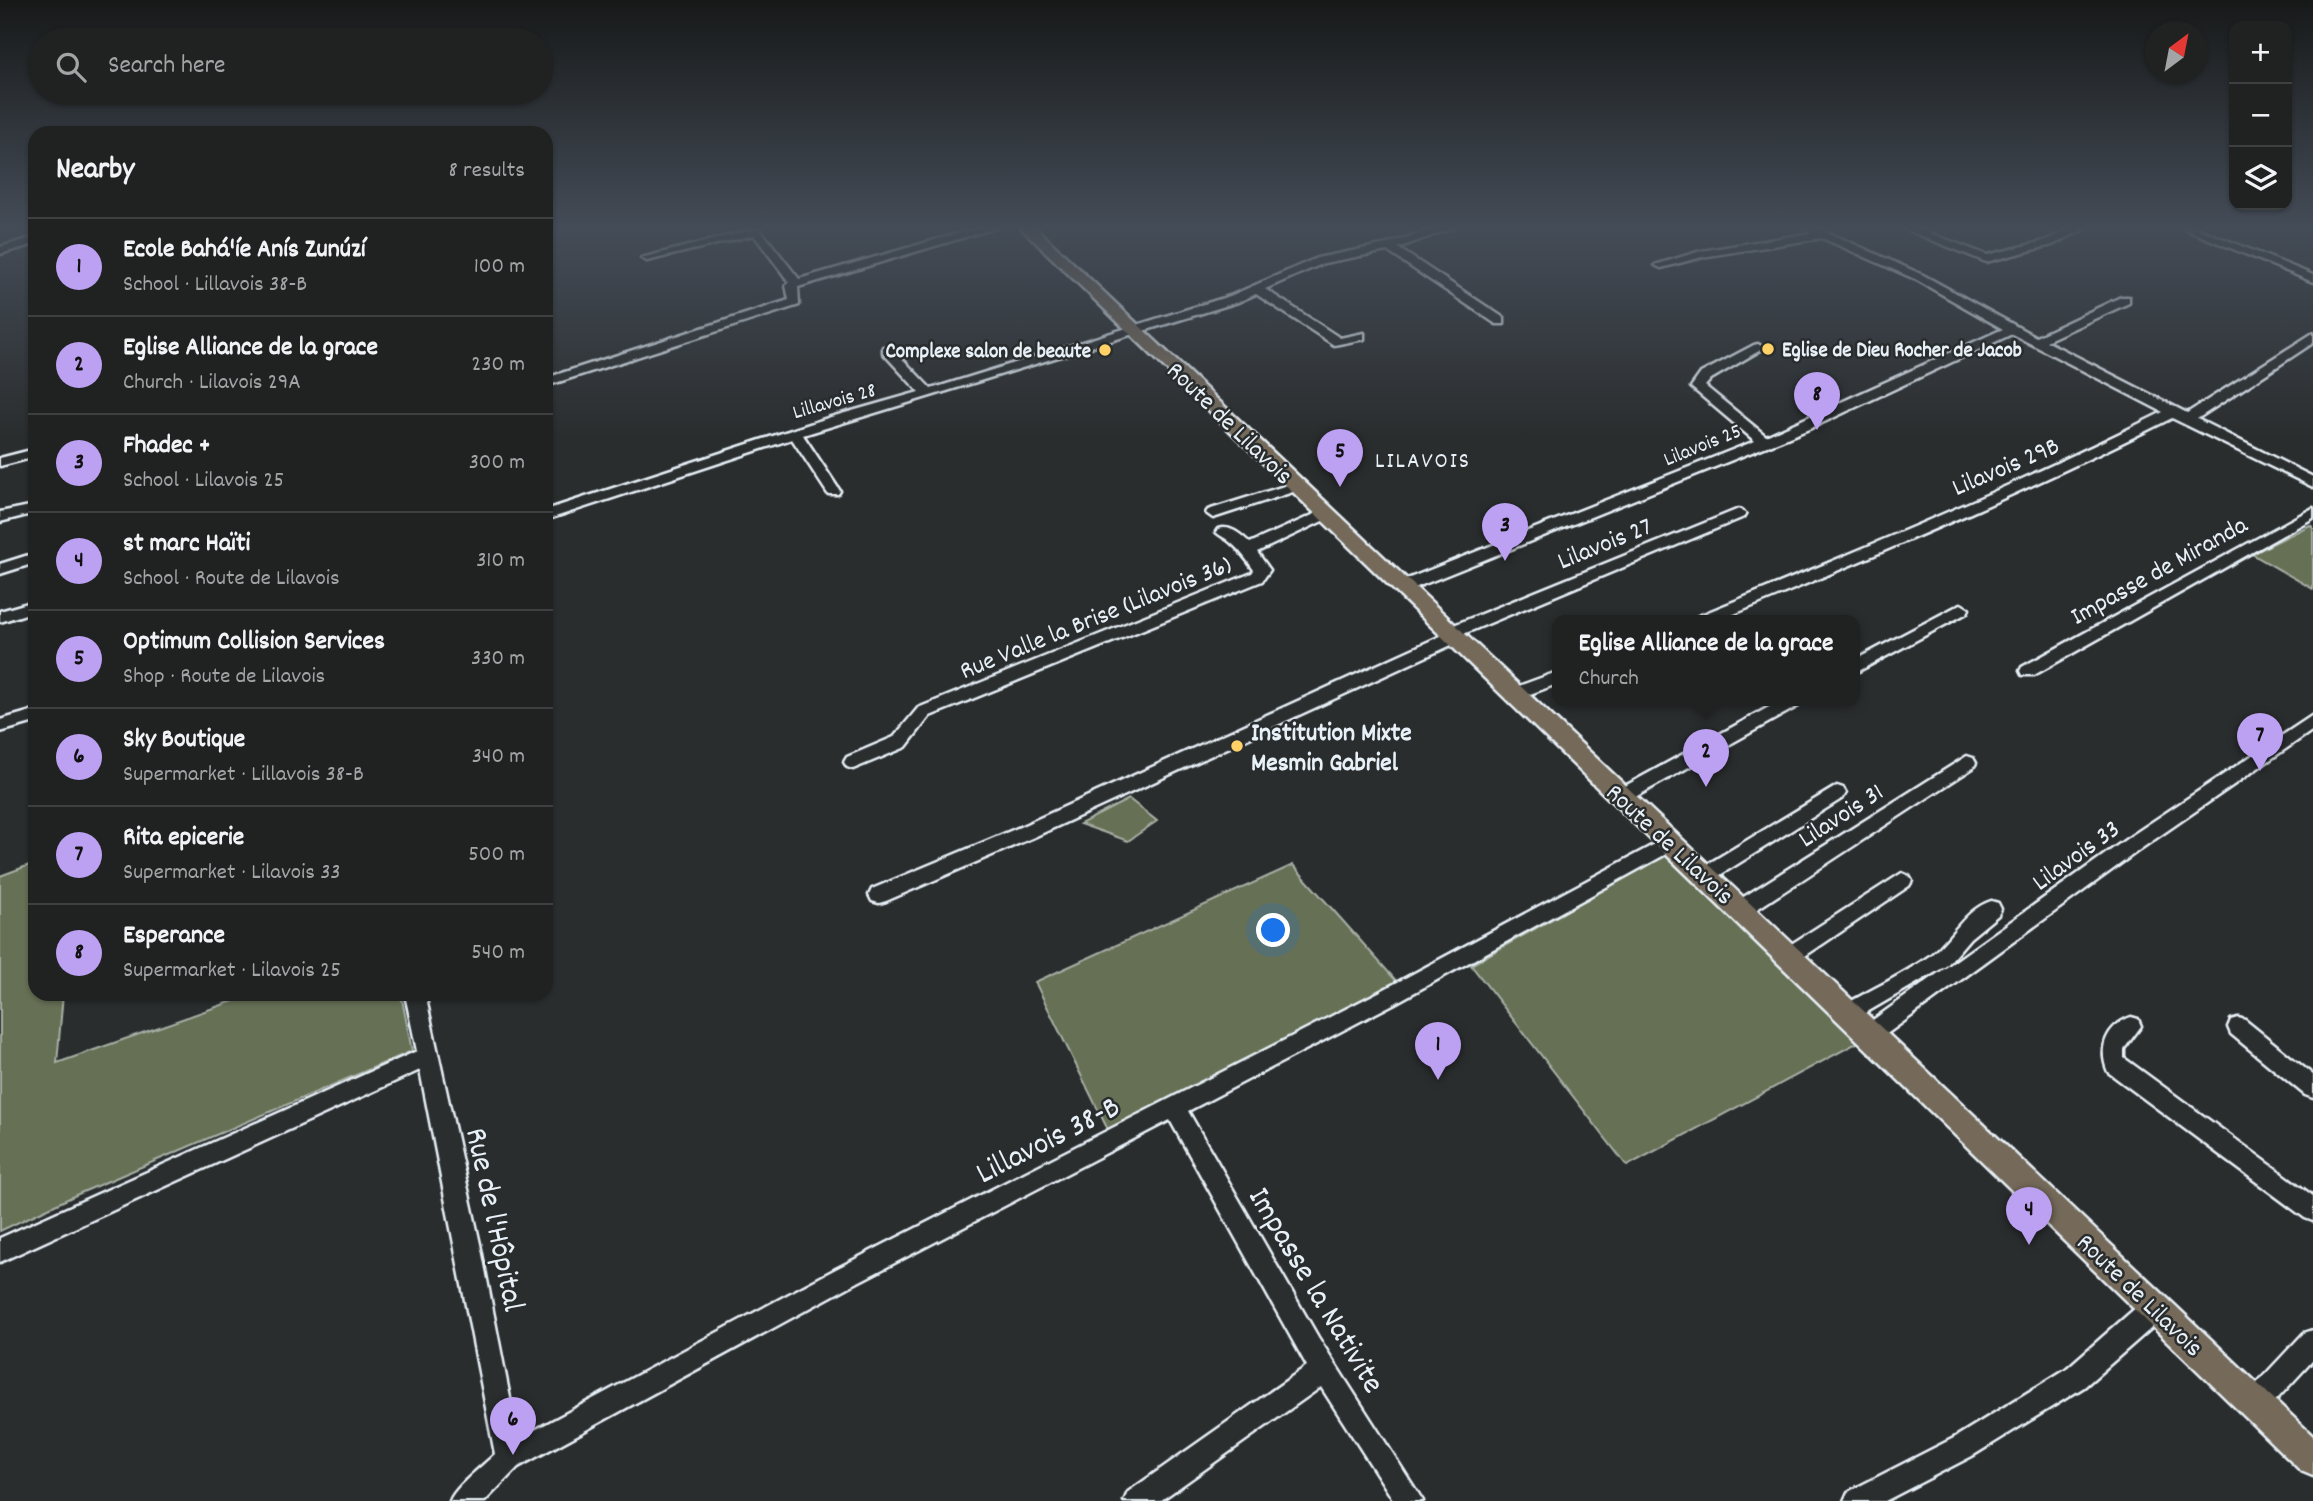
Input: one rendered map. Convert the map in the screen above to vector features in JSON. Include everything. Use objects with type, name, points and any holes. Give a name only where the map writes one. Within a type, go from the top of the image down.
[{"type":"main road","name":"Route de Lilavois","points":[[1101,298],[2313,1459]]},
{"type":"street","points":[[553,380],[795,302],[794,298]]},
{"type":"street","name":"Lillavois 28","points":[[553,513],[794,433],[1135,331],[1234,298]]},
{"type":"street","points":[[1270,298],[1338,342],[1360,336]]},
{"type":"street","points":[[1466,298],[1500,321]]},
{"type":"street","points":[[1957,298],[2313,483]]},
{"type":"street","points":[[2037,341],[2125,300]]},
{"type":"street","name":"Lilavois 25","points":[[1402,587],[1764,442],[2012,329]]},
{"type":"street","name":"Lilavois 29B","points":[[1717,615],[1900,540],[2078,460],[2171,413],[2189,418],[2313,338]]},
{"type":"street","points":[[1758,348],[1706,376],[1698,387],[1764,442]]},
{"type":"street","points":[[887,350],[928,394]]},
{"type":"street","points":[[794,433],[834,491]]},
{"type":"street","points":[[0,462],[28,455]]},
{"type":"street","points":[[1213,513],[1297,486]]},
{"type":"street","points":[[0,517],[28,511]]},
{"type":"street","name":"Impasse de Miranda","points":[[2028,671],[2313,512]]},
{"type":"street","name":"Rue Valle la Brise (Lilavois 36)","points":[[853,762],[900,742],[924,712],[1257,577],[1262,570],[1248,550],[1326,514]]},
{"type":"street","name":"Lilavois 27","points":[[879,895],[1027,832],[1452,635],[1739,514]]},
{"type":"street","points":[[1223,532],[1233,536],[1248,550]]},
{"type":"street","points":[[0,569],[28,560]]},
{"type":"street","points":[[0,617],[28,608]]},
{"type":"street","points":[[1860,664],[1961,609]]},
{"type":"street","points":[[1514,694],[1552,680]]},
{"type":"street","points":[[1622,796],[1785,706]]},
{"type":"street","points":[[0,726],[28,718]]},
{"type":"street","name":"Lilavois 33","points":[[1870,1034],[2135,842],[2313,720]]},
{"type":"street","name":"Lilavois 31","points":[[1741,909],[1967,763]]},
{"type":"street","points":[[1705,875],[1837,793]]},
{"type":"street","name":"Lillavois 38-B","points":[[476,1496],[509,1458],[844,1277],[1388,997],[1670,844]]},
{"type":"street","points":[[1790,956],[1902,881]]},
{"type":"street","points":[[1848,1013],[1939,960],[1963,932],[1991,909]]},
{"type":"street","name":"Rue de l'Hôpital","points":[[416,1001],[468,1244],[509,1458]]},
{"type":"street","points":[[2131,1026],[2112,1048],[2111,1055],[2116,1065],[2313,1210]]},
{"type":"street","points":[[2238,1027],[2313,1088]]},
{"type":"street","points":[[0,1250],[427,1057]]},
{"type":"street","name":"Impasse la Nativite","points":[[1175,1108],[1324,1369],[1410,1501]]},
{"type":"street","points":[[1857,1501],[1963,1447],[2075,1378],[2155,1308]]},
{"type":"street","points":[[2256,1403],[2313,1342]]},
{"type":"street","points":[[1137,1501],[1324,1369]]},
{"type":"green space","points":[[2310,525],[2313,527],[2313,589],[2252,554]]},
{"type":"green space","points":[[1129,799],[1157,821],[1128,841],[1080,824]]},
{"type":"green space","points":[[1672,851],[1866,1038],[1627,1166],[1471,965]]},
{"type":"green space","points":[[1293,865],[1399,984],[1108,1130],[1035,982]]},
{"type":"green space","points":[[28,866],[28,1001],[62,1001],[57,1063],[233,1001],[402,1001],[412,1051],[78,1194],[0,1231],[0,876]]},
{"type":"place","name":"Eglise de Dieu Rocher de Jacob","points":[[1768,349]]},
{"type":"place","name":"Complexe salon de beaute","points":[[1105,350]]},
{"type":"place","name":"Esperance","points":[[1817,430]]},
{"type":"place","name":"Optimum Collision Services","points":[[1340,487]]},
{"type":"place","name":"Fhadec +","points":[[1505,561]]},
{"type":"place","name":"Institution Mixte Mesmin Gabriel","points":[[1237,746]]},
{"type":"place","name":"Rita epicerie","points":[[2260,771]]},
{"type":"place","name":"Eglise Alliance de la grace","points":[[1706,787]]},
{"type":"place","name":"Ecole Bahá'íe Anís Zunúzí","points":[[1438,1080]]},
{"type":"place","name":"st marc Haïti","points":[[2029,1245]]},
{"type":"place","name":"Sky Boutique","points":[[513,1455]]},
{"type":"district","name":"LILAVOIS","points":[[1423,459]]}]
